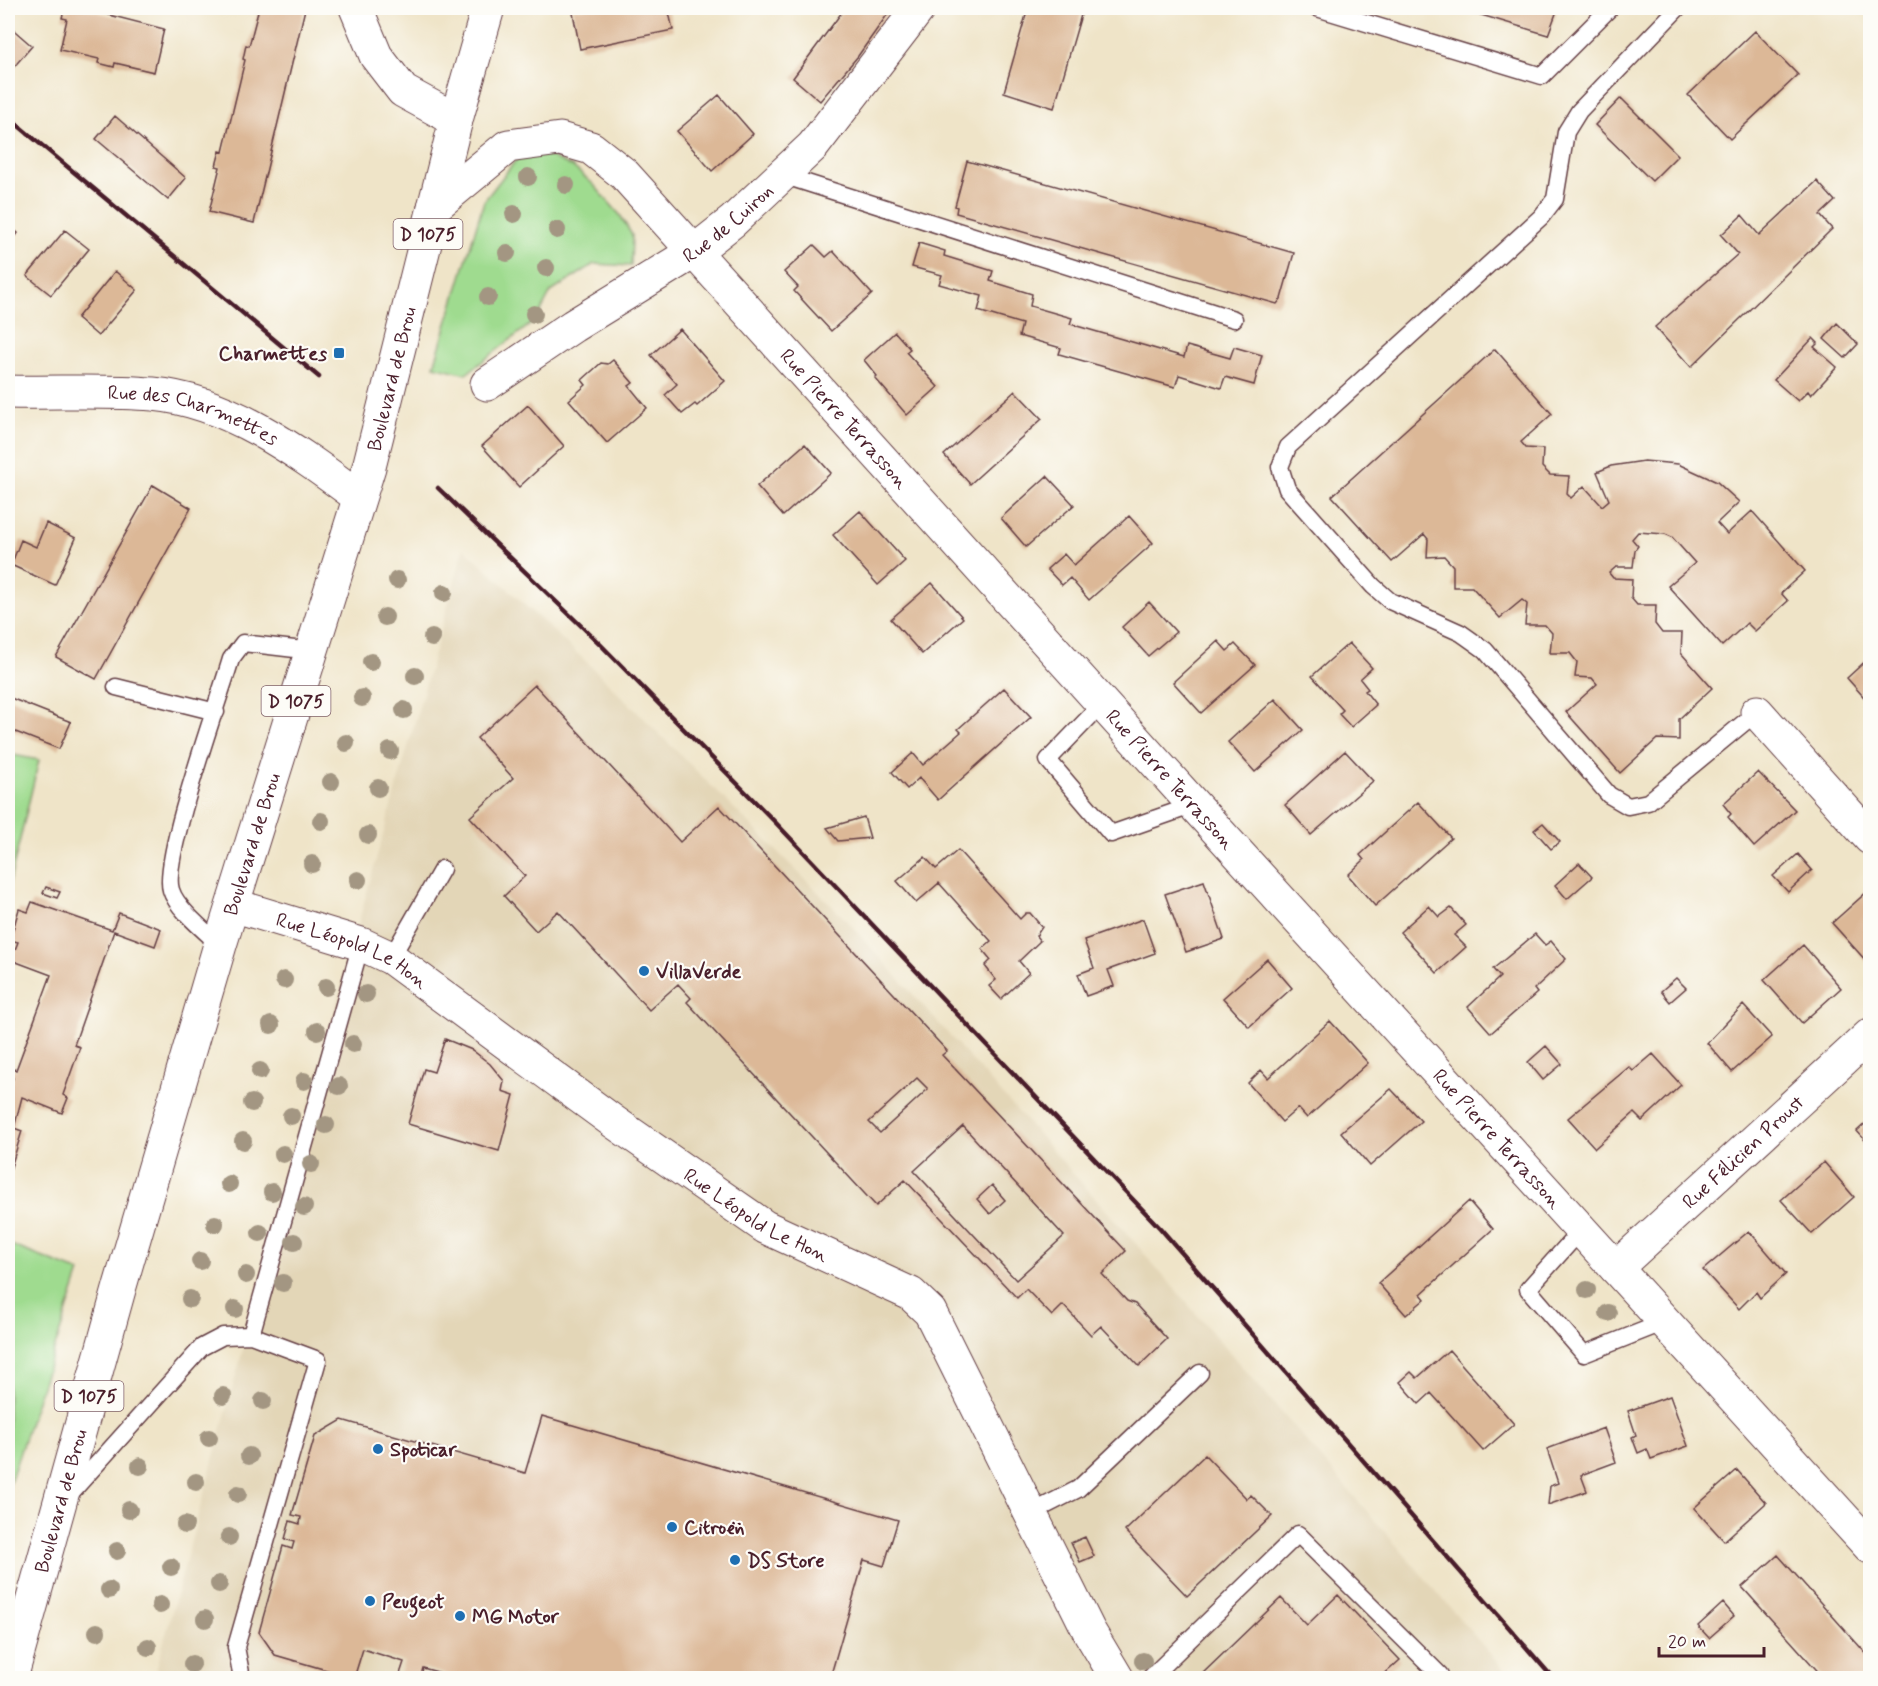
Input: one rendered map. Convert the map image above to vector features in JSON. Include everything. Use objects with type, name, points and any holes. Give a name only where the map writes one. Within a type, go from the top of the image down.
[{"type":"street","points":[[356,8],[376,56],[403,91],[456,120]]},
{"type":"street","name":"Boulevard de Brou","points":[[12,1667],[220,945],[383,416],[456,120],[488,8]]},
{"type":"street","name":"Rue de Cuiron","points":[[488,384],[573,326],[695,251],[733,221],[813,146],[919,8]]},
{"type":"street","name":"Rue Pierre Terrasson","points":[[434,207],[508,146],[560,139],[591,148],[624,174],[1194,806],[1870,1547]]},
{"type":"street","name":"Rue des Charmettes","points":[[8,392],[155,394],[203,405],[297,452],[359,497]]},
{"type":"street","points":[[1757,712],[1870,838]]},
{"type":"street","name":"Rue Léopold Le Hon","points":[[233,905],[361,944],[391,958],[614,1122],[765,1227],[911,1294],[930,1312],[1029,1514],[1089,1631],[1117,1678]]},
{"type":"street","name":"Rue Félicien Proust","points":[[1616,1268],[1870,1035]]},
{"type":"lane","points":[[1317,8],[1542,76],[1610,8]]},
{"type":"lane","points":[[1678,8],[1579,111],[1566,132],[1556,199],[1541,217],[1288,447],[1280,467],[1287,489],[1373,586],[1390,601],[1461,633],[1485,650],[1609,795],[1628,806],[1648,802],[1757,712]]},
{"type":"lane","points":[[782,176],[1234,319]]},
{"type":"lane","points":[[220,945],[186,912],[170,890],[173,845],[231,659],[243,643],[312,651]]},
{"type":"lane","points":[[116,687],[216,712]]},
{"type":"lane","points":[[1102,704],[1048,760],[1111,834],[1194,806]]},
{"type":"lane","points":[[391,958],[442,869]]},
{"type":"lane","points":[[251,1335],[361,944]]},
{"type":"lane","points":[[1582,1229],[1528,1289],[1584,1354],[1665,1322]]},
{"type":"lane","points":[[58,1507],[202,1347],[223,1336],[251,1335],[318,1360],[236,1647],[242,1678]]},
{"type":"lane","points":[[1029,1514],[1078,1489],[1200,1373]]},
{"type":"lane","points":[[1150,1678],[1298,1534],[1440,1674],[1436,1678]]},
{"type":"shaded area","points":[[464,548],[595,670],[850,924],[1129,1236],[1511,1678],[154,1678],[365,899]]},
{"type":"green space","points":[[543,153],[573,167],[593,184],[620,215],[632,235],[631,266],[594,264],[551,292],[536,320],[466,374],[434,366],[484,201],[516,160]]},
{"type":"green space","points":[[8,754],[39,760],[8,889]]},
{"type":"green space","points":[[8,1244],[80,1272],[8,1488]]},
{"type":"building","points":[[69,8],[82,8],[164,29],[154,72],[115,63],[114,67],[98,63],[99,59],[60,50],[67,19],[62,18],[64,10],[68,11]]},
{"type":"building","points":[[259,8],[305,9],[254,223],[209,212],[220,167],[216,166],[220,151],[223,152],[245,60],[243,59],[246,45],[249,46]]},
{"type":"building","points":[[572,8],[668,8],[673,30],[580,49]]},
{"type":"building","points":[[845,8],[892,8],[858,56],[820,101],[793,78]]},
{"type":"building","points":[[1028,8],[1083,8],[1054,108],[1004,92]]},
{"type":"building","points":[[1458,8],[1558,8],[1548,35]]},
{"type":"building","points":[[8,25],[32,46],[12,69],[8,65]]},
{"type":"building","points":[[1755,31],[1798,75],[1730,139],[1688,95]]},
{"type":"building","points":[[719,95],[753,134],[712,171],[677,131]]},
{"type":"building","points":[[1621,98],[1678,155],[1652,181],[1595,125]]},
{"type":"building","points":[[115,116],[186,178],[168,200],[96,139]]},
{"type":"building","points":[[967,161],[1294,253],[1281,299],[1277,304],[956,213],[957,207],[955,206]]},
{"type":"building","points":[[1817,181],[1835,201],[1820,215],[1832,229],[1691,367],[1655,327],[1738,254],[1721,235],[1742,215],[1759,235]]},
{"type":"building","points":[[8,224],[18,233],[8,246]]},
{"type":"building","points":[[65,230],[89,249],[51,295],[27,276]]},
{"type":"building","points":[[919,243],[945,251],[944,256],[993,271],[990,281],[1032,294],[1030,306],[1072,318],[1070,324],[1184,357],[1187,346],[1230,358],[1234,347],[1262,355],[1254,385],[1225,377],[1221,388],[1179,375],[1175,387],[1059,354],[1061,348],[1019,336],[1022,324],[978,311],[982,296],[939,284],[942,275],[912,267]]},
{"type":"building","points":[[814,245],[826,257],[833,251],[872,294],[831,331],[794,291],[798,287],[784,272]]},
{"type":"building","points":[[115,271],[137,290],[98,336],[77,318]]},
{"type":"building","points":[[1837,323],[1858,344],[1845,358],[1824,339]]},
{"type":"building","points":[[680,329],[725,381],[697,406],[695,404],[682,414],[665,395],[677,384],[651,355]]},
{"type":"building","points":[[895,332],[910,349],[906,352],[938,387],[907,415],[875,378],[877,376],[864,360]]},
{"type":"building","points":[[1813,338],[1818,343],[1814,347],[1837,367],[1811,395],[1808,391],[1798,401],[1774,380]]},
{"type":"building","points":[[1495,349],[1552,414],[1521,442],[1526,448],[1543,449],[1542,467],[1550,475],[1569,476],[1567,494],[1571,498],[1584,486],[1602,506],[1609,500],[1597,472],[1611,466],[1644,461],[1678,464],[1717,482],[1739,502],[1717,523],[1727,534],[1752,511],[1805,571],[1781,593],[1788,601],[1755,631],[1747,623],[1722,646],[1668,586],[1695,563],[1672,537],[1665,534],[1638,532],[1632,539],[1638,546],[1635,550],[1633,567],[1616,567],[1609,573],[1613,578],[1632,579],[1631,598],[1637,605],[1656,605],[1655,624],[1662,633],[1682,633],[1681,653],[1712,688],[1679,719],[1679,740],[1657,739],[1620,773],[1566,712],[1597,684],[1592,678],[1575,677],[1577,662],[1570,653],[1550,653],[1552,633],[1545,625],[1525,625],[1527,604],[1522,600],[1500,618],[1472,587],[1453,587],[1453,566],[1444,556],[1427,557],[1428,539],[1424,534],[1392,562],[1332,496]]},
{"type":"building","points":[[613,360],[633,383],[629,386],[647,408],[607,443],[569,400],[586,385],[582,380],[601,363],[608,364]]},
{"type":"building","points":[[1015,391],[1042,419],[970,484],[944,455]]},
{"type":"building","points":[[528,405],[564,446],[519,487],[482,446]]},
{"type":"building","points":[[805,444],[831,473],[783,516],[757,486]]},
{"type":"building","points":[[1047,476],[1074,505],[1026,547],[1001,518]]},
{"type":"building","points":[[153,485],[191,508],[96,679],[56,657]]},
{"type":"building","points":[[860,511],[905,561],[878,585],[833,535]]},
{"type":"building","points":[[1129,516],[1153,543],[1089,600],[1070,578],[1062,585],[1047,569],[1064,554],[1074,565]]},
{"type":"building","points":[[46,523],[76,538],[55,585],[11,565],[21,540],[36,547]]},
{"type":"building","points":[[932,583],[963,618],[922,654],[891,619]]},
{"type":"building","points":[[1149,602],[1176,632],[1148,656],[1122,627]]},
{"type":"building","points":[[1218,641],[1227,651],[1235,644],[1255,665],[1201,713],[1173,682]]},
{"type":"building","points":[[1349,643],[1372,668],[1360,679],[1368,689],[1365,691],[1376,705],[1351,727],[1339,714],[1343,710],[1312,676]]},
{"type":"building","points":[[1870,657],[1870,704],[1847,678]]},
{"type":"building","points":[[535,685],[680,842],[719,806],[947,1051],[942,1055],[1126,1251],[1102,1274],[1127,1301],[1135,1304],[1167,1339],[1139,1366],[1101,1326],[1091,1335],[1063,1305],[1052,1316],[1026,1289],[1017,1298],[905,1180],[876,1206],[687,1002],[691,998],[678,984],[649,1010],[558,911],[536,931],[504,896],[525,876],[470,817],[513,778],[477,738]],"holes":[[[917,1078],[928,1089],[880,1133],[869,1122]],[[963,1126],[1064,1236],[1016,1280],[914,1171]]]},
{"type":"building","points":[[1004,688],[1031,717],[938,800],[919,778],[907,789],[892,772],[913,753],[923,765],[961,732],[958,729]]},
{"type":"building","points":[[8,697],[71,722],[59,749],[8,729]]},
{"type":"building","points":[[1275,699],[1303,730],[1255,772],[1228,742]]},
{"type":"building","points":[[1345,751],[1373,781],[1311,835],[1285,805]]},
{"type":"building","points":[[1758,772],[1795,810],[1754,847],[1728,817],[1731,814],[1723,804]]},
{"type":"building","points":[[1418,802],[1451,838],[1375,906],[1348,875],[1364,860],[1360,855]]},
{"type":"building","points":[[864,817],[870,838],[838,841],[827,828]]},
{"type":"building","points":[[1543,823],[1560,842],[1551,849],[1534,830]]},
{"type":"building","points":[[958,850],[1020,919],[1026,913],[1030,913],[1042,927],[1036,936],[1040,941],[1019,961],[1029,973],[1001,999],[989,986],[996,980],[985,966],[991,960],[982,949],[991,941],[939,883],[916,903],[897,881],[925,857],[936,869]]},
{"type":"building","points":[[1798,854],[1812,870],[1788,892],[1773,876]]},
{"type":"building","points":[[1579,863],[1592,877],[1567,899],[1555,885]]},
{"type":"building","points":[[1204,881],[1224,939],[1186,952],[1165,894]]},
{"type":"building","points":[[46,887],[60,892],[57,898],[43,893]]},
{"type":"building","points":[[1868,891],[1870,894],[1870,960],[1868,963],[1832,923]]},
{"type":"building","points":[[32,902],[112,930],[119,913],[161,929],[155,946],[114,931],[74,1045],[80,1047],[63,1095],[68,1098],[62,1113],[22,1097],[14,1128],[22,1131],[8,1177],[8,1095],[13,1078],[8,1076],[8,1067],[16,1070],[51,975],[11,960],[18,942],[10,940],[19,909],[28,912]]},
{"type":"building","points":[[1429,906],[1439,917],[1451,908],[1466,925],[1454,935],[1466,947],[1437,973],[1400,932]]},
{"type":"building","points":[[1143,919],[1155,953],[1108,970],[1114,986],[1086,996],[1078,974],[1094,968],[1084,940]]},
{"type":"building","points":[[1535,934],[1545,945],[1551,941],[1566,959],[1534,989],[1537,993],[1491,1033],[1468,1007],[1500,977],[1493,969]]},
{"type":"building","points":[[1803,945],[1841,988],[1802,1023],[1764,980]]},
{"type":"building","points":[[1267,959],[1292,988],[1249,1027],[1223,998]]},
{"type":"building","points":[[1676,978],[1686,988],[1670,1002],[1661,991]]},
{"type":"building","points":[[1743,1005],[1772,1037],[1732,1072],[1707,1043]]},
{"type":"building","points":[[1330,1021],[1368,1063],[1307,1118],[1298,1108],[1282,1122],[1248,1083],[1261,1070],[1268,1078]]},
{"type":"building","points":[[445,1039],[472,1050],[490,1064],[504,1081],[502,1091],[514,1095],[499,1151],[408,1124],[424,1069],[434,1072]]},
{"type":"building","points":[[1546,1046],[1562,1064],[1543,1080],[1528,1062]]},
{"type":"building","points":[[1653,1054],[1681,1085],[1642,1121],[1634,1113],[1595,1148],[1568,1118],[1629,1067],[1633,1071]]},
{"type":"building","points":[[1391,1089],[1421,1121],[1370,1166],[1341,1132]]},
{"type":"building","points":[[1870,1119],[1870,1146],[1857,1131]]},
{"type":"building","points":[[1824,1162],[1854,1197],[1812,1234],[1781,1200]]},
{"type":"building","points":[[992,1185],[1005,1200],[990,1214],[977,1199]]},
{"type":"building","points":[[1469,1201],[1493,1229],[1421,1294],[1425,1299],[1406,1315],[1378,1283]]},
{"type":"building","points":[[1749,1231],[1786,1274],[1760,1298],[1756,1292],[1739,1309],[1703,1270]]},
{"type":"building","points":[[1449,1350],[1514,1424],[1483,1451],[1431,1393],[1419,1404],[1400,1382],[1411,1372],[1417,1378]]},
{"type":"building","points":[[1670,1396],[1688,1446],[1651,1459],[1647,1449],[1638,1453],[1632,1437],[1636,1435],[1628,1411]]},
{"type":"building","points":[[542,1416],[898,1520],[884,1566],[864,1560],[830,1678],[459,1678],[423,1668],[420,1678],[404,1678],[399,1677],[404,1662],[363,1649],[354,1678],[275,1655],[259,1632],[283,1546],[292,1549],[294,1542],[285,1539],[290,1521],[300,1524],[301,1517],[292,1515],[315,1436],[342,1420],[525,1473]]},
{"type":"building","points":[[1604,1428],[1616,1462],[1581,1475],[1587,1491],[1548,1505],[1550,1486],[1558,1483],[1547,1449]]},
{"type":"building","points":[[1205,1455],[1247,1499],[1251,1495],[1272,1516],[1187,1596],[1125,1531]]},
{"type":"building","points":[[1737,1470],[1766,1503],[1724,1541],[1694,1508]]},
{"type":"building","points":[[1085,1537],[1094,1556],[1080,1562],[1071,1543]]},
{"type":"building","points":[[1778,1555],[1870,1658],[1870,1678],[1824,1678],[1742,1587]]},
{"type":"building","points":[[1338,1595],[1400,1660],[1380,1678],[1206,1678],[1202,1674],[1281,1598],[1307,1625]]},
{"type":"building","points":[[1723,1603],[1734,1616],[1709,1638],[1698,1626]]},
{"type":"railway","points":[[8,117],[319,377]]},
{"type":"railway","points":[[438,488],[600,644],[776,823],[1160,1228],[1553,1678]]},
{"type":"place","name":"Charmettes","points":[[339,353]]},
{"type":"place","name":"VillaVerde","points":[[644,971]]},
{"type":"place","name":"Spoticar","points":[[378,1449]]},
{"type":"place","name":"Citroën","points":[[672,1527]]},
{"type":"place","name":"DS Store","points":[[735,1560]]},
{"type":"place","name":"Peugeot","points":[[370,1601]]},
{"type":"place","name":"MG Motor","points":[[460,1616]]}]
